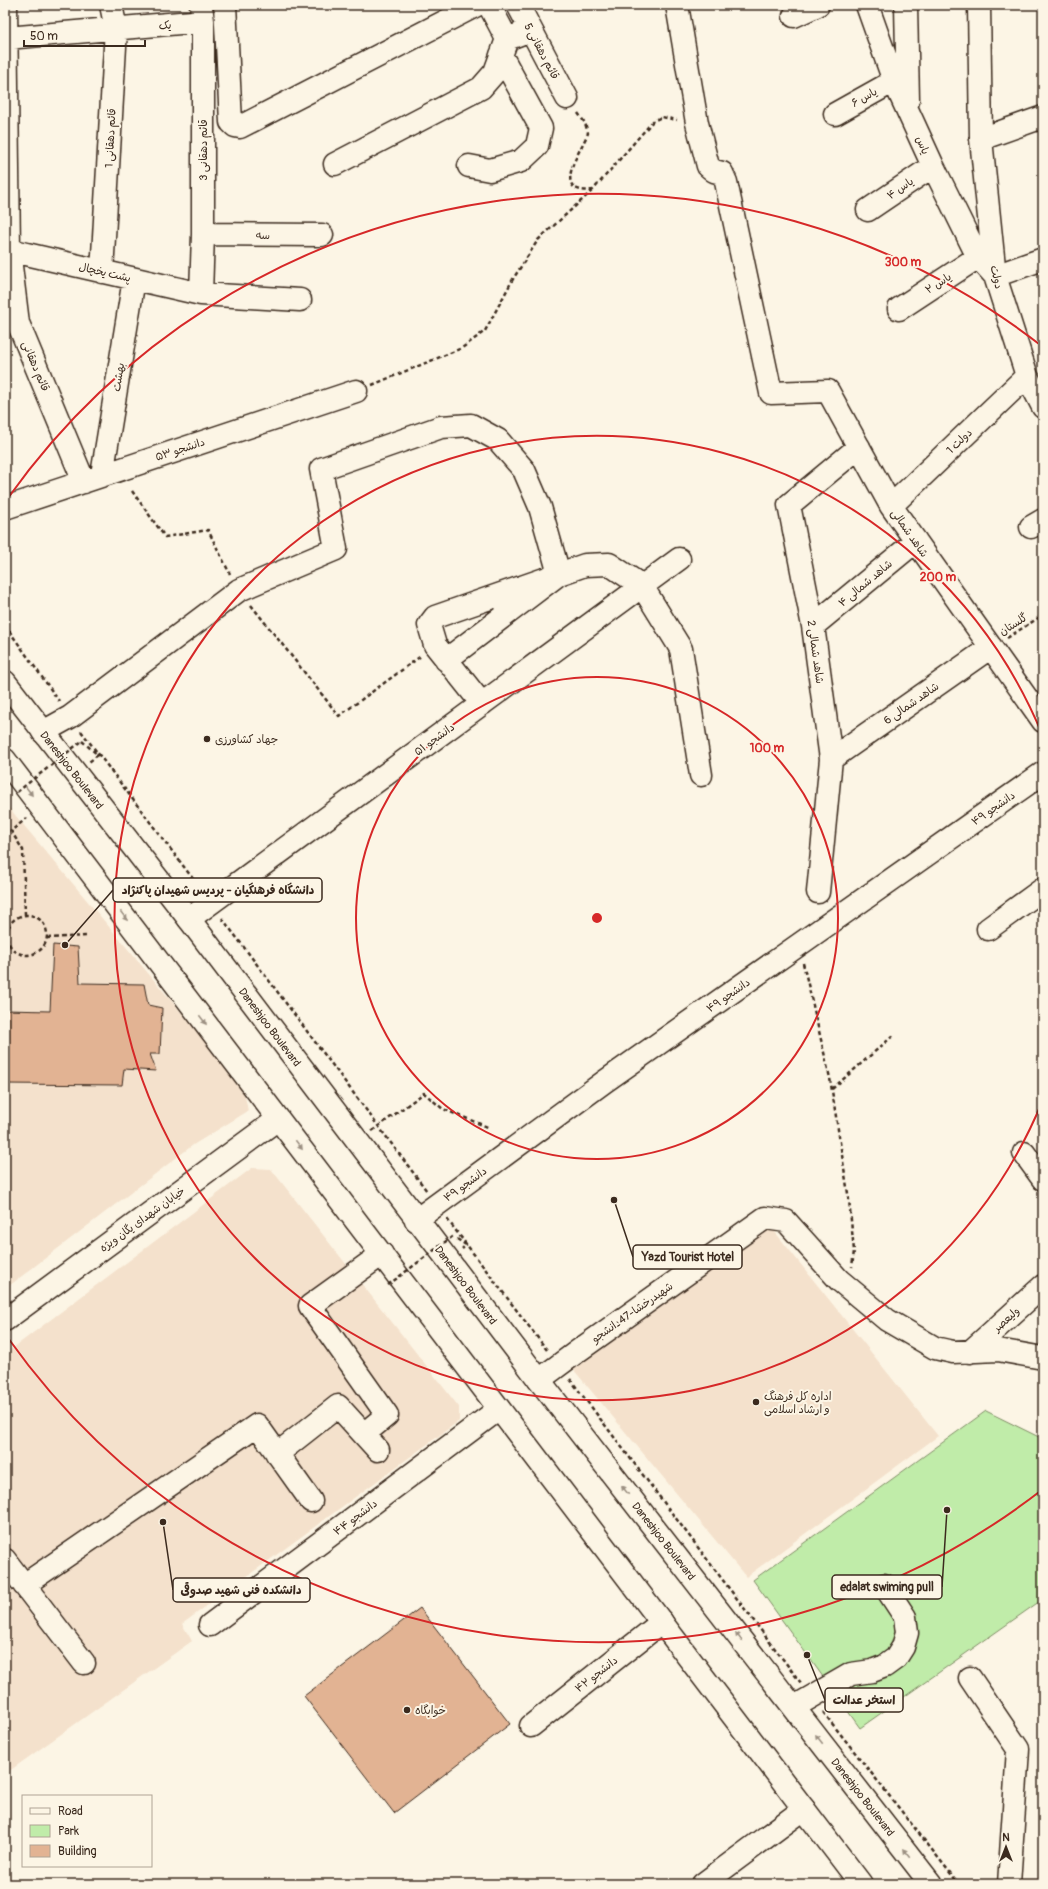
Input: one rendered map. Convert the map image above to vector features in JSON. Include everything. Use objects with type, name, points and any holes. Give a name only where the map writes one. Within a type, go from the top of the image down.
[{"type":"street","name":"قائم دهقانی","points":[[6,5],[8,38],[9,250],[18,323],[93,478]]},
{"type":"street","name":"قائم دهقانی 1","points":[[102,272],[116,29],[111,5]]},
{"type":"street","points":[[225,5],[231,122],[235,126],[240,127],[477,5]]},
{"type":"street","points":[[469,166],[490,170],[521,161],[537,146],[541,128],[504,47],[490,5]]},
{"type":"street","name":"قائم دهقانی 5","points":[[518,5],[567,98]]},
{"type":"street","points":[[677,5],[698,123]]},
{"type":"street","points":[[794,16],[818,5]]},
{"type":"street","name":"یاس","points":[[867,5],[894,81],[908,109],[932,166],[978,257],[995,276]]},
{"type":"street","points":[[906,5],[908,109]]},
{"type":"street","name":"دولت","points":[[979,5],[981,139],[995,276],[1027,376],[1042,403]]},
{"type":"street","name":"یک","points":[[8,38],[116,29],[202,13]]},
{"type":"street","name":"قائم دهقانی 3","points":[[201,294],[203,234],[202,13]]},
{"type":"street","points":[[335,164],[481,88],[495,72],[504,47],[530,30]]},
{"type":"street","name":"یاس ۶","points":[[835,114],[894,81]]},
{"type":"street","points":[[981,139],[1043,117]]},
{"type":"street","name":"شاهد شمالی","points":[[698,123],[708,166],[714,171],[722,173],[726,182],[771,393],[828,391],[892,506],[1043,721]]},
{"type":"street","name":"یاس ۴","points":[[868,210],[932,166]]},
{"type":"street","name":"سه","points":[[203,234],[322,235]]},
{"type":"street","name":"پشت یخچال","points":[[9,250],[201,294]]},
{"type":"street","name":"یاس ۲","points":[[898,309],[978,257]]},
{"type":"street","points":[[995,276],[1043,259]]},
{"type":"street","name":"بهشت","points":[[93,478],[134,279]]},
{"type":"street","points":[[201,294],[300,300]]},
{"type":"street","name":"دولت 1","points":[[892,506],[1027,376]]},
{"type":"street","name":"دانشجو ۵۳","points":[[5,508],[356,391]]},
{"type":"street","points":[[43,732],[70,717],[239,590],[336,549],[321,469],[441,427],[471,425],[498,440],[524,470],[540,507],[559,574]]},
{"type":"street","name":"شاهد شمالی 2","points":[[818,892],[831,759],[813,626],[789,504],[859,447]]},
{"type":"street","name":"شاهد شمالی ۴","points":[[813,626],[916,541]]},
{"type":"street","name":"دانشجو ۵۱","points":[[189,919],[679,558]]},
{"type":"street","points":[[482,704],[441,653],[429,625],[435,617],[585,565],[609,564],[642,586],[682,649],[701,775]]},
{"type":"street","points":[[441,653],[559,574]]},
{"type":"street","name":"شاهد شمالی 6","points":[[831,759],[991,647]]},
{"type":"street","name":"Daneshjoo Boulevard","points":[[5,682],[189,919],[416,1220],[539,1380],[803,1703],[931,1884]]},
{"type":"street","points":[[5,760],[861,1884]]},
{"type":"street","name":"دانشجو ۴۹","points":[[416,1220],[604,1082],[1043,773]]},
{"type":"street","points":[[988,929],[1043,889]]},
{"type":"street","name":"خیابان شهدای یگان ویژه","points":[[5,1320],[278,1119]]},
{"type":"street","points":[[1024,1153],[1043,1179]]},
{"type":"street","name":"شهیدرخشا-47دانشجو","points":[[539,1380],[765,1218],[786,1221],[839,1280],[849,1288]]},
{"type":"street","points":[[277,1454],[338,1406],[371,1442],[387,1415],[310,1306],[382,1254]]},
{"type":"street","name":"ولیعصر","points":[[970,1352],[1043,1286]]},
{"type":"street","points":[[849,1288],[887,1320],[935,1348],[953,1352],[998,1350],[1043,1358]]},
{"type":"street","name":"دانشجو ۴۴","points":[[210,1625],[499,1409]]},
{"type":"street","points":[[24,1585],[257,1424],[311,1501]]},
{"type":"street","points":[[5,1560],[84,1663]]},
{"type":"street","points":[[803,1703],[851,1674],[872,1671],[885,1666],[896,1658],[903,1647],[906,1633],[905,1617],[884,1585]]},
{"type":"street","name":"دانشجو ۴۲","points":[[531,1726],[662,1622]]},
{"type":"street","points":[[970,1678],[1018,1749],[1009,1884]]},
{"type":"street","points":[[703,1884],[804,1809]]},
{"type":"path","points":[[567,98],[585,123],[588,133],[570,169],[570,180],[576,189],[584,191],[593,190]]},
{"type":"path","points":[[356,391],[462,348],[485,331],[513,279],[538,240],[593,190],[653,121],[662,117],[698,123]]},
{"type":"path","points":[[132,491],[165,537],[208,530],[239,590],[339,716],[441,653]]},
{"type":"path","name":"گلستان","points":[[991,647],[1043,615]]},
{"type":"path","points":[[5,625],[98,755],[211,903],[466,1245],[559,1365],[803,1703],[960,1884]]},
{"type":"path","points":[[17,792],[82,741],[98,755]]},
{"type":"path","points":[[5,830],[11,831],[41,807]]},
{"type":"path","points":[[11,831],[23,850],[25,915]]},
{"type":"path","points":[[25,915],[38,918],[47,929],[47,938],[46,944],[37,954],[22,956],[10,948],[6,934],[12,921],[25,915]]},
{"type":"path","points":[[47,938],[87,936]]},
{"type":"path","points":[[799,946],[831,1089],[849,1200],[854,1252],[849,1288]]},
{"type":"path","points":[[831,1089],[895,1034]]},
{"type":"path","points":[[357,1142],[424,1093],[443,1109],[490,1128]]},
{"type":"path","points":[[388,1285],[453,1236],[466,1245]]},
{"type":"shaded area","points":[[5,803],[243,1086],[248,1111],[193,1145],[5,1289]]},
{"type":"shaded area","points":[[252,1168],[271,1169],[459,1407],[459,1421],[182,1624],[192,1641],[5,1774],[5,1354]]},
{"type":"shaded area","name":"اداره کل فرهنگ و ارشاد اسلامی","points":[[771,1227],[938,1436],[746,1577],[573,1369]]},
{"type":"green space","points":[[986,1411],[1043,1439],[1043,1599],[860,1728],[753,1580]]},
{"type":"building","points":[[53,945],[78,947],[80,983],[144,984],[148,1005],[162,1008],[160,1054],[150,1054],[156,1071],[124,1069],[122,1085],[5,1084],[5,1010],[50,1011]]},
{"type":"building","name":"خوابگاه","points":[[420,1608],[510,1724],[394,1813],[304,1696]]},
{"type":"place","name":"جهاد کشاورزی","points":[[207,739]]},
{"type":"place","name":"دانشگاه فرهنگیان - پردیس شهیدان پاکنژاد","points":[[65,945]]},
{"type":"place","name":"Yazd Tourist Hotel","points":[[614,1200]]},
{"type":"place","name":"اداره کل فرهنگ و ارشاد اسلامی","points":[[756,1402]]},
{"type":"place","name":"edalat swiming pull","points":[[947,1510]]},
{"type":"place","name":"دانشکده فنی شهید صدوقی","points":[[163,1522]]},
{"type":"place","name":"استخر عدالت","points":[[807,1655]]},
{"type":"place","name":"خوابگاه","points":[[407,1710]]}]
